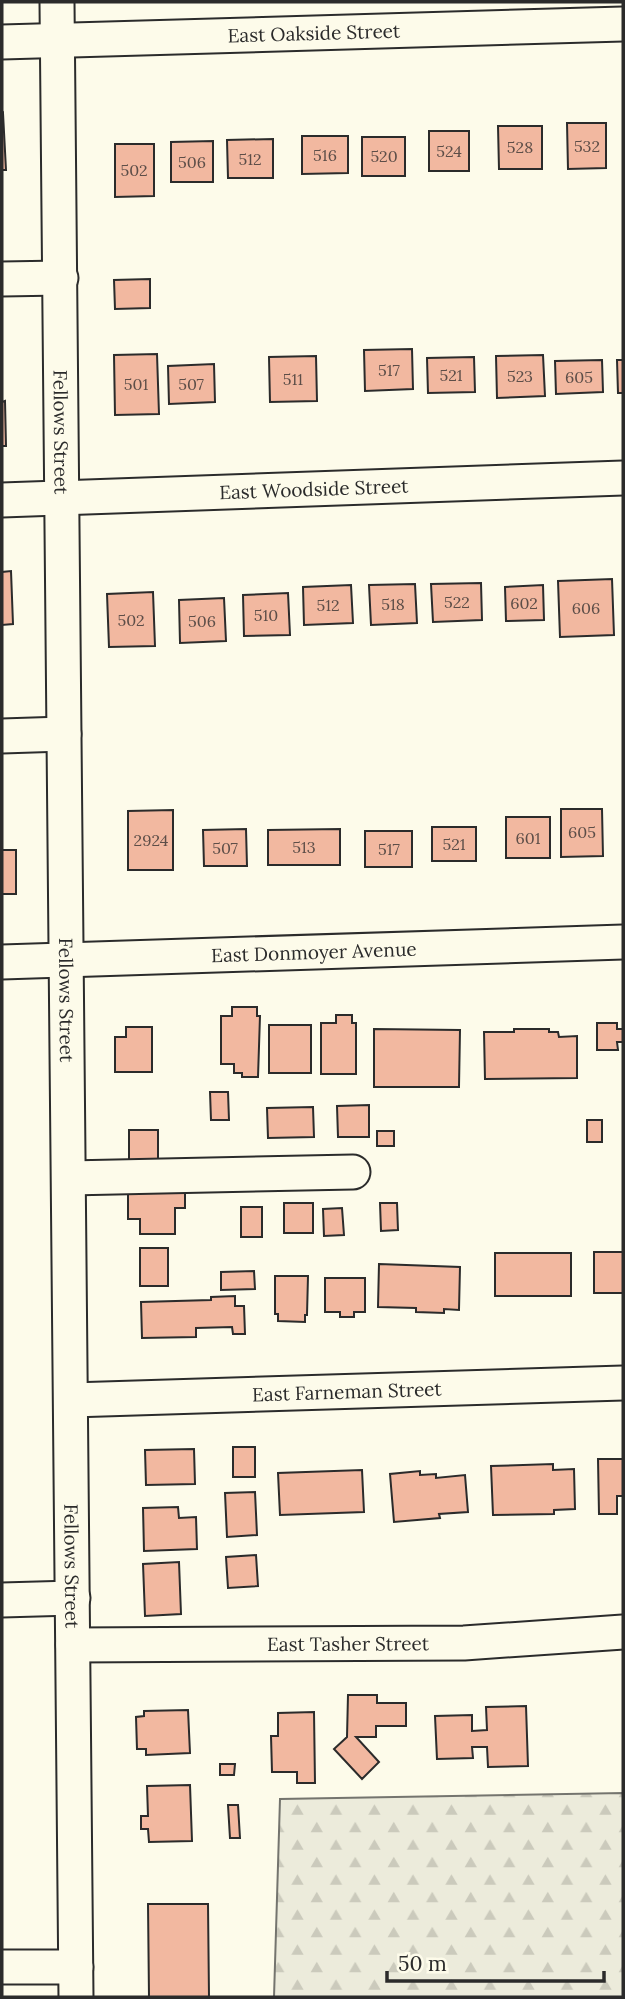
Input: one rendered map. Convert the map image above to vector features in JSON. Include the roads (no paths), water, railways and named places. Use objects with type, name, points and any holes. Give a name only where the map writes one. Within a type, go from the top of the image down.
[{"type":"street","name":"Fellows Street","points":[[57,2],[76,1982]]},
{"type":"street","name":"East Oakside Street","points":[[2,42],[569,14],[623,24]]},
{"type":"street","points":[[2,279],[61,278]]},
{"type":"street","name":"East Woodside Street","points":[[2,500],[623,478]]},
{"type":"street","points":[[2,736],[64,734]]},
{"type":"street","name":"East Donmoyer Avenue","points":[[2,962],[623,942]]},
{"type":"street","points":[[69,1178],[354,1172]]},
{"type":"street","name":"East Farneman Street","points":[[71,1400],[623,1382]]},
{"type":"street","points":[[2,1600],[73,1598]]},
{"type":"street","name":"East Tasher Street","points":[[73,1645],[464,1643],[623,1632]]},
{"type":"street","points":[[2,1967],[76,1982]]}]
